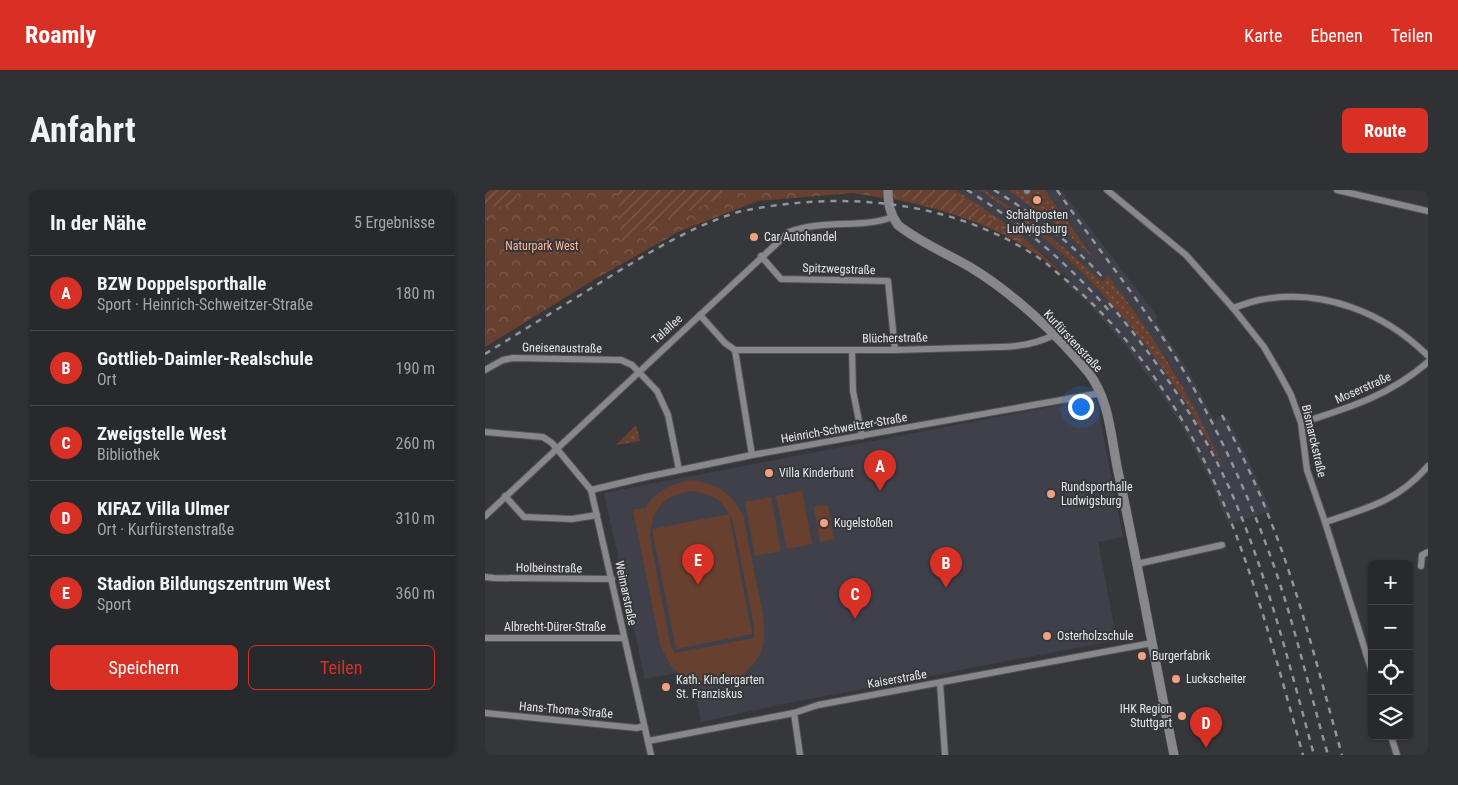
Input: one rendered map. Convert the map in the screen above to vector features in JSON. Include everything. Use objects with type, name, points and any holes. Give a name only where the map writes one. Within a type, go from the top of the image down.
[{"type":"street","points":[[888,190],[888,205],[893,217]]},
{"type":"street","name":"Bismarckstraße","points":[[1107,190],[1186,254],[1264,347],[1278,371],[1291,395],[1301,424],[1307,470],[1368,659]]},
{"type":"street","points":[[1337,190],[1428,211]]},
{"type":"street","name":"Talallee","points":[[486,513],[789,232],[816,224],[873,222],[893,217]]},
{"type":"street","name":"Kurfürstenstraße","points":[[893,217],[902,228],[971,268],[1019,303],[1054,335],[1089,374],[1101,393],[1108,420],[1174,755]]},
{"type":"street","name":"Spitzwegstraße","points":[[761,256],[781,278],[888,281],[895,350]]},
{"type":"street","points":[[1233,308],[1259,300],[1288,297],[1320,299],[1346,304],[1371,314],[1391,326],[1412,340],[1428,356]]},
{"type":"street","points":[[700,314],[725,343],[735,350],[752,455]]},
{"type":"street","name":"Blücherstraße","points":[[735,350],[895,350],[1016,347],[1038,343],[1054,335]]},
{"type":"street","points":[[852,350],[853,391],[862,436]]},
{"type":"street","name":"Gneisenaustraße","points":[[485,370],[503,360],[519,358],[621,360],[632,365],[657,391],[667,415],[679,470]]},
{"type":"street","name":"Moserstraße","points":[[1301,424],[1357,405],[1388,390],[1411,378],[1428,362]]},
{"type":"street","name":"Heinrich-Schweitzer-Straße","points":[[591,490],[752,455],[1101,393]]},
{"type":"street","points":[[485,432],[543,437],[556,448]]},
{"type":"street","name":"Weimarstraße","points":[[556,448],[591,490],[651,755]]},
{"type":"street","points":[[1325,522],[1376,505],[1397,494],[1415,480],[1428,466]]},
{"type":"street","points":[[505,496],[524,516],[541,519],[572,519],[597,515]]},
{"type":"street","points":[[1137,564],[1222,545]]},
{"type":"street","points":[[1421,566],[1422,555],[1428,552]]},
{"type":"street","name":"Holbeinstraße","points":[[485,577],[612,580]]},
{"type":"street","name":"Albrecht-Dürer-Straße","points":[[485,638],[624,638]]},
{"type":"street","name":"Kaiserstraße","points":[[648,741],[794,712],[818,705],[1152,643]]},
{"type":"street","points":[[940,683],[945,755]]},
{"type":"street","points":[[794,712],[800,755]]},
{"type":"street","name":"Hans-Thoma-Straße","points":[[485,713],[637,728],[644,726]]},
{"type":"street","points":[[1392,740],[1397,755]]},
{"type":"shaded area","points":[[956,190],[979,190],[1005,208],[1054,246],[1100,290],[1160,362],[1195,416],[1220,461],[1168,361],[1108,276],[1104,281],[1100,280],[1049,235],[984,190],[1008,190],[1057,225],[1092,254],[1045,190],[1061,190],[1158,317],[1156,319],[1157,323],[1190,373],[1215,421],[1219,416],[1227,417],[1271,511],[1228,524],[1209,477],[1181,425],[1164,398],[1127,348],[1087,302],[1064,282],[1068,278],[1074,283],[1046,256],[998,218]]},
{"type":"shaded area","points":[[1096,398],[1123,537],[1098,542],[1117,640],[784,704],[701,722],[694,686],[677,673],[645,679],[604,493]]},
{"type":"green space","name":"Naturpark West","points":[[485,190],[885,190],[884,198],[852,193],[758,201],[680,231],[597,278],[485,347]]},
{"type":"green space","points":[[485,190],[517,190],[516,206],[485,207]]},
{"type":"green space","points":[[617,190],[733,190],[707,204],[661,221],[622,243]]},
{"type":"green space","points":[[893,190],[956,190],[1022,236],[1066,276],[1029,249],[1001,233],[956,215],[892,199]]},
{"type":"green space","points":[[901,190],[950,190],[973,204],[1012,238],[979,222],[899,196]]},
{"type":"green space","points":[[979,190],[984,190],[1030,221],[1059,243],[1100,280],[1106,279],[1107,274],[1156,344],[1186,393],[1224,470],[1176,387],[1120,313],[1055,248],[1019,218]]},
{"type":"green space","points":[[1008,190],[1045,190],[1094,258],[1057,225]]},
{"type":"green space","points":[[636,425],[640,441],[616,445]]},
{"type":"green space","points":[[691,480],[717,487],[729,496],[739,509],[744,518],[763,614],[764,639],[760,653],[753,665],[743,674],[717,684],[704,684],[690,680],[678,673],[670,663],[660,644],[633,510],[644,508],[645,510],[648,503],[658,493],[670,486]],"holes":[[[691,491],[706,494],[717,500],[730,515],[754,625],[754,638],[675,653],[671,647],[650,538],[653,519],[660,506],[673,496]]]},
{"type":"green space","points":[[802,491],[812,544],[787,549],[776,496]]},
{"type":"green space","points":[[771,497],[781,551],[755,556],[745,502]]},
{"type":"green space","name":"Kugelstoßen","points":[[828,505],[834,539],[820,542],[814,507]]},
{"type":"green space","points":[[729,514],[752,634],[676,649],[652,529]]},
{"type":"railway","points":[[967,190],[1007,216],[1044,246],[1079,278],[1111,313]]},
{"type":"railway","points":[[994,190],[1053,231],[1080,254],[1105,280]]},
{"type":"railway","points":[[1057,190],[1158,330],[1202,403],[1225,449],[1257,520],[1283,592],[1328,755]]},
{"type":"railway","points":[[485,354],[654,250],[703,225],[738,212],[777,205],[855,201],[932,212],[969,223],[1005,238],[1046,263],[1089,300],[1131,346],[1185,425],[1213,479],[1240,546],[1274,650],[1303,755]]},
{"type":"railway","points":[[1109,303],[1145,347],[1177,394],[1207,443],[1232,494],[1257,558],[1287,656],[1314,755]]},
{"type":"railway","points":[[1222,415],[1257,487],[1289,571],[1342,755]]},
{"type":"place","name":"Schaltposten Ludwigsburg","points":[[1037,200]]},
{"type":"place","name":"Car Autohandel","points":[[754,237]]},
{"type":"place","name":"Villa Kinderbunt","points":[[769,473]]},
{"type":"place","name":"BZW Doppelsporthalle","points":[[880,491]]},
{"type":"place","name":"Rundsporthalle Ludwigsburg","points":[[1051,494]]},
{"type":"place","name":"Kugelstoßen","points":[[824,523]]},
{"type":"place","name":"Stadion Bildungszentrum West","points":[[698,585]]},
{"type":"place","name":"Gottlieb-Daimler-Realschule","points":[[946,588]]},
{"type":"place","name":"Zweigstelle West","points":[[855,619]]},
{"type":"place","name":"Osterholzschule","points":[[1047,636]]},
{"type":"place","name":"Burgerfabrik","points":[[1142,656]]},
{"type":"place","name":"Luckscheiter","points":[[1176,679]]},
{"type":"place","name":"Kath. Kindergarten St. Franziskus","points":[[666,687]]},
{"type":"place","name":"IHK Region Stuttgart","points":[[1182,716]]},
{"type":"place","name":"KIFAZ Villa Ulmer","points":[[1206,748]]}]
